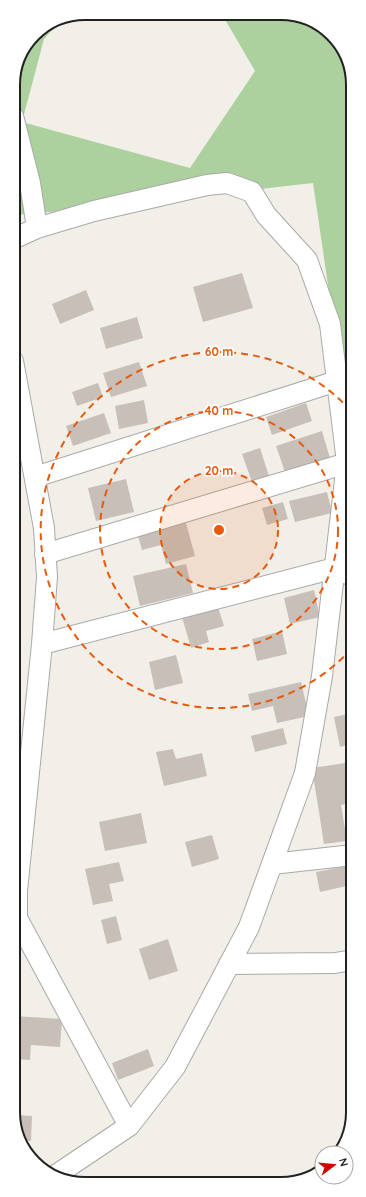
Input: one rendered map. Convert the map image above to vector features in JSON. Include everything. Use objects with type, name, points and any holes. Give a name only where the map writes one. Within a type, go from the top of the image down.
[{"type":"street","points":[[20,144],[30,184],[37,228]]},
{"type":"street","points":[[20,236],[37,228],[94,212],[207,185],[228,184],[252,192],[266,215],[307,260],[330,324],[346,456]]},
{"type":"street","points":[[35,477],[337,381]]},
{"type":"street","points":[[20,394],[44,528],[47,577],[42,644],[20,861]]},
{"type":"street","points":[[45,554],[346,464]]},
{"type":"street","points":[[60,1172],[129,1126],[175,1067],[249,927],[305,773],[322,676],[344,572],[346,500]]},
{"type":"street","points":[[42,644],[344,572]]},
{"type":"street","points":[[272,864],[346,856]]},
{"type":"street","points":[[20,924],[129,1126]]},
{"type":"street","points":[[229,964],[335,963],[346,961]]},
{"type":"green space","points":[[225,20],[281,20],[302,23],[320,33],[327,39],[333,46],[343,64],[346,85],[346,407],[313,183],[87,209],[20,214],[20,81],[22,68],[31,49],[39,39],[49,31],[53,29],[44,39],[22,122],[190,168],[255,71]]},
{"type":"building","points":[[242,273],[253,308],[203,322],[193,287]]},
{"type":"building","points":[[86,290],[94,310],[60,324],[52,304]]},
{"type":"building","points":[[137,317],[143,338],[106,349],[100,328]]},
{"type":"building","points":[[139,362],[147,386],[111,397],[103,373]]},
{"type":"building","points":[[98,383],[103,397],[77,406],[72,392]]},
{"type":"building","points":[[144,400],[148,423],[119,429],[115,406]]},
{"type":"building","points":[[306,403],[312,421],[272,435],[266,417]]},
{"type":"building","points":[[104,413],[111,433],[73,446],[66,426]]},
{"type":"building","points":[[322,431],[330,458],[285,472],[276,446]]},
{"type":"building","points":[[260,448],[269,476],[252,482],[242,454]]},
{"type":"building","points":[[126,479],[134,512],[96,521],[88,488]]},
{"type":"building","points":[[327,492],[332,513],[295,522],[289,501]]},
{"type":"building","points":[[283,502],[288,519],[267,525],[262,508]]},
{"type":"building","points":[[186,523],[195,556],[166,564],[161,545],[142,550],[138,536]]},
{"type":"building","points":[[186,564],[193,593],[140,606],[133,576]]},
{"type":"building","points":[[314,590],[320,617],[290,624],[284,598]]},
{"type":"building","points":[[218,607],[224,626],[206,631],[209,642],[191,648],[182,617]]},
{"type":"building","points":[[282,631],[287,654],[257,661],[252,639]]},
{"type":"building","points":[[176,655],[183,683],[155,690],[149,662]]},
{"type":"building","points":[[301,682],[309,716],[277,723],[273,706],[252,711],[248,694]]},
{"type":"building","points":[[346,714],[346,746],[340,747],[334,717]]},
{"type":"building","points":[[283,728],[287,744],[255,752],[251,736]]},
{"type":"building","points":[[173,749],[176,759],[202,753],[207,776],[164,786],[156,752]]},
{"type":"building","points":[[346,763],[346,804],[341,805],[346,841],[324,844],[312,768]]},
{"type":"building","points":[[141,813],[147,843],[105,851],[99,822]]},
{"type":"building","points":[[212,835],[219,859],[192,867],[185,842]]},
{"type":"building","points":[[119,862],[124,881],[109,884],[113,901],[93,905],[85,869]]},
{"type":"building","points":[[346,866],[346,886],[320,892],[316,872]]},
{"type":"building","points":[[116,916],[122,940],[107,944],[101,920]]},
{"type":"building","points":[[168,939],[178,971],[149,980],[139,949]]},
{"type":"building","points":[[20,1016],[62,1019],[60,1047],[31,1045],[30,1060],[20,1059]]},
{"type":"building","points":[[148,1049],[154,1066],[118,1080],[112,1063]]},
{"type":"building","points":[[20,1115],[32,1116],[31,1141],[27,1141],[23,1133]]}]
